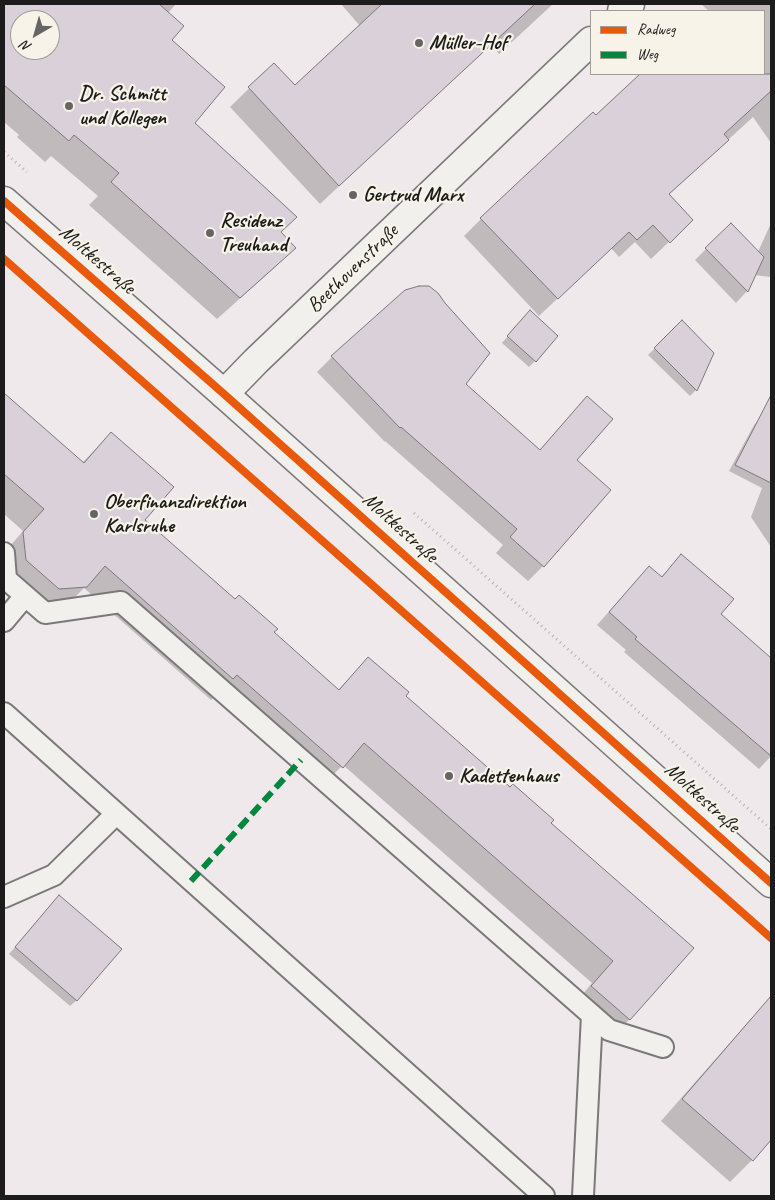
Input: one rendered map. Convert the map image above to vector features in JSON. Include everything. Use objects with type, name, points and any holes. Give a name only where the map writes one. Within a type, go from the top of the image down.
[{"type":"main road","name":"Beethovenstraße","points":[[224,394],[590,41]]},
{"type":"main road","name":"Moltkestraße","points":[[4,201],[224,394],[771,884]]},
{"type":"lane","points":[[4,553],[6,579],[45,613],[121,602],[609,1030],[663,1048]]},
{"type":"lane","points":[[4,621],[25,596]]},
{"type":"lane","points":[[4,713],[544,1196]]},
{"type":"lane","points":[[4,897],[54,875],[116,814]]},
{"type":"lane","points":[[583,1196],[592,1015]]},
{"type":"building","points":[[4,4],[159,4],[184,26],[172,40],[225,87],[195,123],[297,217],[281,232],[296,248],[240,298],[111,182],[119,173],[74,135],[69,141],[4,85]]},
{"type":"building","points":[[382,4],[535,4],[339,186],[248,87],[274,63],[295,85]]},
{"type":"building","points":[[771,74],[771,91],[724,134],[729,140],[669,194],[693,220],[670,243],[653,225],[637,240],[629,232],[558,299],[480,218],[593,112],[596,115],[639,75]]},
{"type":"building","points":[[731,223],[764,257],[748,292],[705,248]]},
{"type":"building","points":[[419,286],[429,286],[438,293],[490,353],[466,384],[540,450],[587,396],[613,419],[577,460],[611,490],[544,567],[510,537],[517,529],[400,428],[331,356],[405,290]]},
{"type":"building","points":[[530,310],[558,336],[536,362],[507,336]]},
{"type":"building","points":[[682,320],[714,353],[697,391],[654,348]]},
{"type":"building","name":"Kadettenhaus","points":[[4,393],[84,463],[111,432],[174,487],[145,520],[235,599],[239,595],[278,629],[274,632],[339,690],[368,657],[409,692],[406,696],[510,787],[513,784],[554,820],[551,823],[694,948],[630,1020],[591,986],[613,961],[364,743],[343,768],[237,675],[233,679],[105,566],[87,587],[59,589],[26,560],[23,532],[44,509],[4,474]]},
{"type":"building","points":[[771,395],[771,483],[735,465]]},
{"type":"building","points":[[681,554],[734,599],[721,614],[771,658],[771,756],[635,639],[637,637],[609,612],[649,566],[662,577]]},
{"type":"building","points":[[59,895],[122,949],[77,1001],[15,947]]},
{"type":"building","points":[[771,996],[771,1140],[753,1161],[682,1099]]},
{"type":"marked path","points":[[191,881],[301,760]]},
{"type":"cycle path","points":[[4,201],[224,394],[771,883]]},
{"type":"cycle path","points":[[4,259],[771,938]]},
{"type":"place","name":"Müller-Hof","points":[[419,43]]},
{"type":"place","name":"Dr. Schmitt und Kollegen","points":[[69,106]]},
{"type":"place","name":"Gertrud Marx","points":[[353,195]]},
{"type":"place","name":"Residenz Treuhand","points":[[210,233]]},
{"type":"place","name":"Oberfinanzdirektion Karlsruhe","points":[[94,514]]},
{"type":"place","name":"Kadettenhaus","points":[[449,776]]}]
